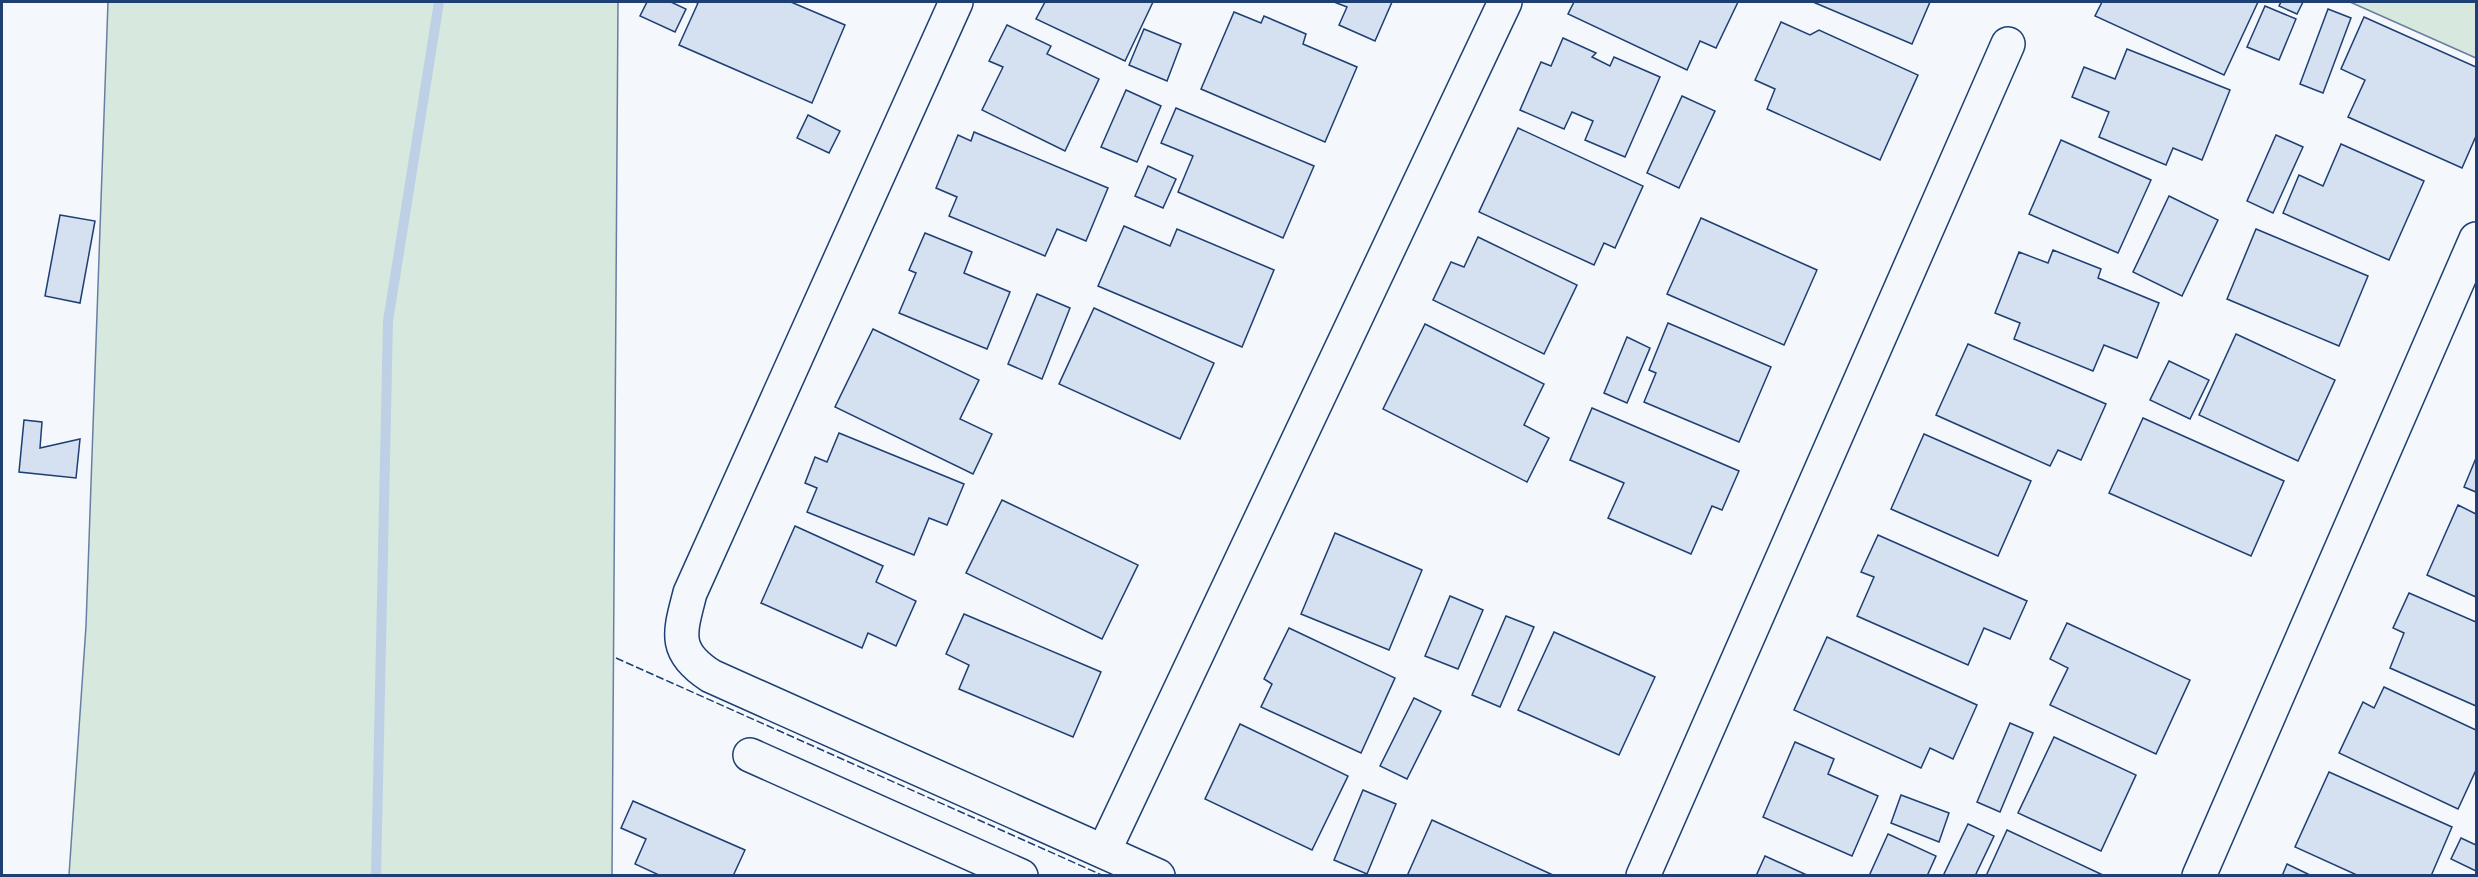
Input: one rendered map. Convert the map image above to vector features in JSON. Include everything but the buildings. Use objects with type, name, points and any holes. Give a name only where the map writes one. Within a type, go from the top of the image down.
[{"type":"street","points":[[956,2],[690,593],[680,633],[685,650],[694,665],[711,676],[1158,876]]},
{"type":"street","points":[[1104,851],[1504,2]]},
{"type":"street","points":[[1643,876],[2008,44]]},
{"type":"street","points":[[2199,876],[2476,239]]},
{"type":"street","points":[[750,755],[1021,876]]},
{"type":"shaded area","points":[[108,2],[618,2],[612,875],[69,875],[86,626]]},
{"type":"shaded area","points":[[2350,2],[2476,2],[2476,58]]},
{"type":"waterway","points":[[376,876],[388,321],[439,2]]},
{"type":"fence","points":[[616,658],[1104,876]]}]
